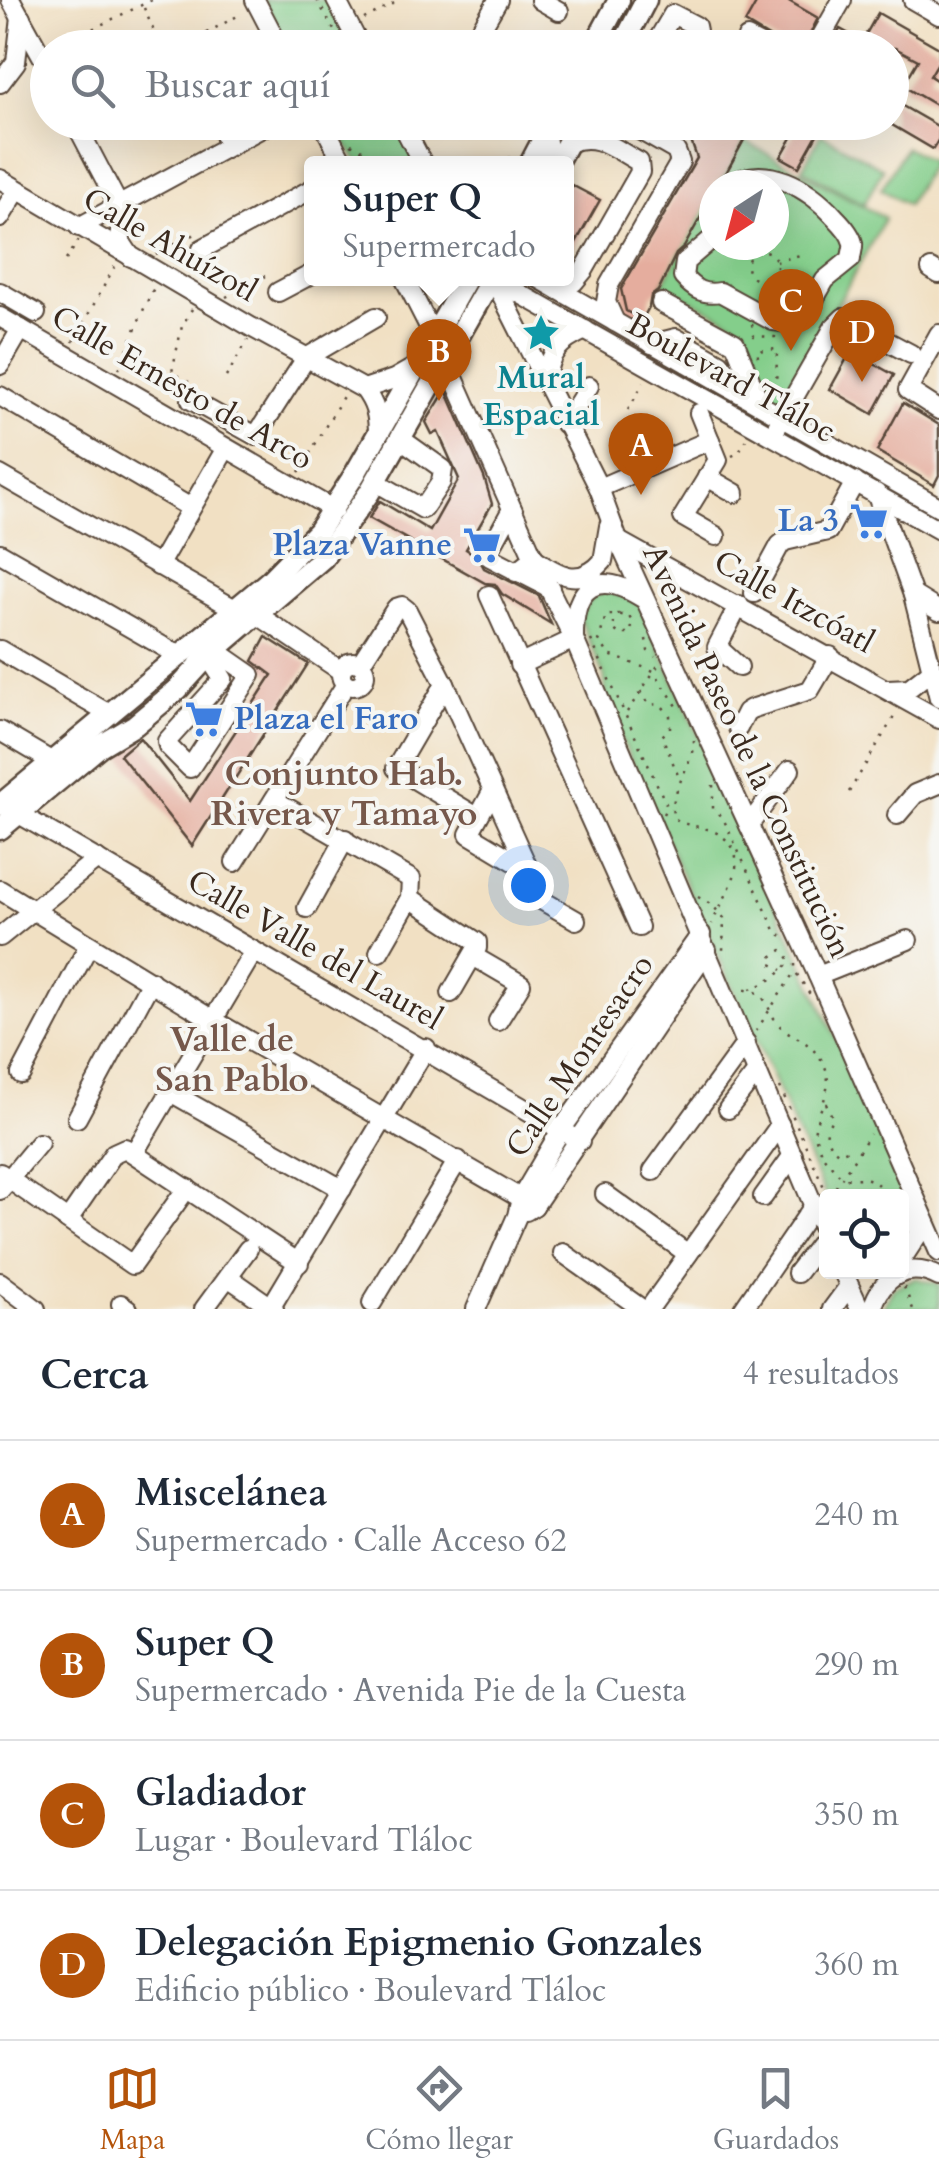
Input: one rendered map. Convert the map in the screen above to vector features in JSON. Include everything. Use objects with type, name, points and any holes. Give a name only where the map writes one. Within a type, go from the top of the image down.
[{"type":"main road","points":[[603,30],[619,0]]},
{"type":"main road","points":[[630,30],[646,0]]},
{"type":"main road","points":[[561,156],[570,140]]},
{"type":"main road","points":[[0,829],[9,809],[50,762],[235,610],[301,550],[334,510],[461,286]]},
{"type":"main road","points":[[9,809],[135,725],[323,558],[378,479],[489,286]]},
{"type":"street","points":[[11,0],[30,34]]},
{"type":"street","points":[[336,0],[352,30]]},
{"type":"street","points":[[480,30],[498,0]]},
{"type":"street","points":[[540,0],[559,11]]},
{"type":"street","points":[[825,30],[842,0]]},
{"type":"street","points":[[913,0],[939,15]]},
{"type":"street","points":[[256,2],[271,30]]},
{"type":"street","points":[[664,30],[673,14],[697,30]]},
{"type":"street","points":[[0,84],[16,62],[21,17]]},
{"type":"street","points":[[16,62],[30,64]]},
{"type":"street","points":[[85,140],[119,206],[122,242],[132,258]]},
{"type":"street","points":[[227,140],[230,146]]},
{"type":"street","points":[[82,229],[241,140]]},
{"type":"street","points":[[568,143],[575,140]]},
{"type":"street","points":[[611,140],[658,183],[667,184]]},
{"type":"street","points":[[614,322],[606,302],[609,285],[680,162],[676,151],[657,140]]},
{"type":"street","points":[[574,282],[640,172],[639,162]]},
{"type":"street","name":"Calle Ahuízotl","points":[[0,179],[250,328],[358,386]]},
{"type":"street","points":[[699,250],[685,262],[682,277],[696,290],[720,292],[773,321],[796,318],[808,310],[825,280],[851,259],[852,243],[822,202],[789,183]]},
{"type":"street","points":[[0,218],[17,190]]},
{"type":"street","points":[[202,249],[304,193]]},
{"type":"street","points":[[584,270],[609,285]]},
{"type":"street","points":[[278,292],[304,278]]},
{"type":"street","points":[[408,286],[446,360],[534,558],[583,640],[766,1074],[780,1125],[793,1155],[819,1191]]},
{"type":"street","name":"Avenida Paseo de la Constitución","points":[[497,286],[599,488],[644,599],[749,825],[799,959],[818,976],[920,1208],[933,1224],[939,1252]]},
{"type":"street","name":"Boulevard Tláloc","points":[[506,286],[931,526]]},
{"type":"street","name":"Boulevard Tláloc","points":[[551,286],[767,405],[936,506]]},
{"type":"street","points":[[558,290],[566,286]]},
{"type":"street","points":[[0,292],[36,313]]},
{"type":"street","points":[[661,302],[735,343],[767,405],[772,436]]},
{"type":"street","name":"Calle Ernesto de Arco","points":[[0,317],[334,510]]},
{"type":"street","points":[[193,401],[256,436],[306,358],[376,317]]},
{"type":"street","points":[[767,405],[843,318],[911,354]]},
{"type":"street","points":[[0,365],[20,329]]},
{"type":"street","points":[[546,381],[548,358],[558,344],[585,330]]},
{"type":"street","points":[[939,334],[908,390],[939,410]]},
{"type":"street","points":[[401,439],[443,469],[440,482],[423,509],[378,479],[373,460],[430,362],[446,360]]},
{"type":"street","points":[[358,386],[394,379],[415,367]]},
{"type":"street","points":[[358,386],[374,401],[378,434]]},
{"type":"street","points":[[565,424],[590,386]]},
{"type":"street","points":[[0,396],[191,508]]},
{"type":"street","points":[[699,413],[718,460],[683,517],[716,536]]},
{"type":"street","points":[[599,488],[710,440]]},
{"type":"street","points":[[158,566],[226,448]]},
{"type":"street","points":[[0,474],[235,610]]},
{"type":"street","points":[[706,477],[735,493]]},
{"type":"street","points":[[739,667],[717,648],[780,545],[828,531],[855,482]]},
{"type":"street","points":[[876,494],[914,595],[939,698]]},
{"type":"street","points":[[899,553],[903,536],[914,526],[931,526],[936,506]]},
{"type":"street","points":[[512,509],[488,553],[550,588]]},
{"type":"street","points":[[534,558],[560,575],[586,575],[598,567],[606,554],[610,521]]},
{"type":"street","name":"Calle Itzcóatl","points":[[618,540],[747,599],[830,656],[939,718]]},
{"type":"street","points":[[0,553],[178,655]]},
{"type":"street","points":[[516,572],[534,558]]},
{"type":"street","points":[[583,640],[576,606],[594,586],[614,583],[644,599]]},
{"type":"street","points":[[914,595],[939,612]]},
{"type":"street","points":[[488,596],[639,927]]},
{"type":"street","points":[[235,862],[274,800],[342,666],[402,606],[445,684],[546,904],[576,920]]},
{"type":"street","points":[[262,612],[342,666]]},
{"type":"street","points":[[518,665],[583,640]]},
{"type":"street","points":[[0,650],[110,714]]},
{"type":"street","points":[[212,653],[251,675],[190,768],[167,741],[223,679],[212,653]]},
{"type":"street","points":[[738,728],[751,709],[810,690],[830,656]]},
{"type":"street","points":[[887,689],[909,688],[932,671]]},
{"type":"street","points":[[445,684],[396,768],[477,818]]},
{"type":"street","points":[[0,731],[50,762]]},
{"type":"street","points":[[749,825],[790,770]]},
{"type":"street","points":[[897,815],[915,794],[939,784]]},
{"type":"street","points":[[492,792],[470,830],[471,838],[527,869]]},
{"type":"street","points":[[274,800],[406,874],[413,883],[410,898],[379,952]]},
{"type":"street","name":"Calle Valle del Laurel","points":[[9,809],[580,1140]]},
{"type":"street","points":[[307,908],[344,839]]},
{"type":"street","points":[[0,937],[96,859]]},
{"type":"street","points":[[0,890],[384,1121],[458,1160],[524,1207]]},
{"type":"street","points":[[410,898],[472,936],[478,945],[451,993]]},
{"type":"street","points":[[818,976],[908,940]]},
{"type":"street","name":"Calle Montesacro","points":[[476,1309],[561,1130],[712,943]]},
{"type":"street","name":"Calle Montesacro","points":[[524,1207],[580,1140],[712,943]]},
{"type":"street","points":[[21,1074],[89,945]]},
{"type":"street","points":[[68,1220],[172,1093],[254,951]]},
{"type":"street","points":[[474,956],[521,984],[498,1021]]},
{"type":"street","points":[[77,1118],[151,982]]},
{"type":"street","points":[[653,1172],[751,1038]]},
{"type":"street","points":[[228,1276],[273,1308],[426,1048]]},
{"type":"street","points":[[728,1109],[766,1074]]},
{"type":"street","points":[[172,1093],[342,1190]]},
{"type":"street","points":[[563,1254],[646,1309],[780,1125]]},
{"type":"street","points":[[39,1143],[3,1180],[132,1265],[187,1188]]},
{"type":"street","points":[[126,1151],[299,1263]]},
{"type":"street","points":[[763,1197],[793,1155]]},
{"type":"street","points":[[372,1303],[458,1160]]},
{"type":"street","points":[[605,1194],[688,1254]]},
{"type":"street","points":[[743,1309],[819,1207]]},
{"type":"street","points":[[909,1248],[917,1236],[920,1208]]},
{"type":"street","points":[[797,1273],[819,1244]]},
{"type":"street","points":[[204,1309],[248,1248]]},
{"type":"street","points":[[909,1272],[921,1270],[939,1278]]},
{"type":"street","points":[[832,1309],[846,1279]]},
{"type":"street","points":[[846,1279],[860,1309]]},
{"type":"street","points":[[872,1309],[881,1288],[892,1279]]},
{"type":"street","points":[[0,1282],[36,1309]]},
{"type":"path","points":[[92,30],[152,0]]},
{"type":"path","points":[[317,0],[334,30]]},
{"type":"path","points":[[350,26],[400,0]]},
{"type":"path","points":[[211,30],[256,2]]},
{"type":"path","points":[[143,6],[153,30]]},
{"type":"path","points":[[348,140],[366,156]]},
{"type":"path","points":[[66,260],[82,229]]},
{"type":"path","points":[[70,348],[132,258],[192,234],[202,249]]},
{"type":"path","points":[[750,260],[748,271],[754,279],[765,280],[776,272],[776,262],[802,254]]},
{"type":"path","points":[[738,264],[748,265]]},
{"type":"path","points":[[119,371],[136,332],[140,310],[161,275]]},
{"type":"path","points":[[193,401],[203,390],[172,372],[182,326],[191,312],[203,300],[267,275],[278,292]]},
{"type":"path","points":[[769,289],[787,286]]},
{"type":"path","points":[[226,377],[248,341],[250,328]]},
{"type":"path","points":[[768,337],[768,350]]},
{"type":"path","points":[[758,362],[757,352],[777,349],[767,405]]},
{"type":"path","points":[[628,410],[652,368]]},
{"type":"path","points":[[767,405],[768,384]]},
{"type":"path","points":[[298,474],[358,386]]},
{"type":"path","points":[[718,460],[738,453],[754,426]]},
{"type":"path","points":[[619,614],[612,628],[619,634],[630,634],[634,623],[628,615],[619,614],[606,615],[599,640],[609,654],[654,672],[683,712],[676,694]]},
{"type":"path","points":[[626,713],[661,661],[648,652],[645,629]]},
{"type":"path","points":[[583,640],[626,713],[673,817],[683,825],[715,832],[734,852],[736,876],[718,910],[712,943]]},
{"type":"path","points":[[641,692],[649,706],[660,704],[670,715],[670,728],[662,736],[681,782]]},
{"type":"path","points":[[849,792],[904,700]]},
{"type":"path","points":[[661,819],[681,782],[694,742],[690,727],[699,744]]},
{"type":"path","points":[[714,777],[713,809],[722,816],[776,932],[790,940]]},
{"type":"path","points":[[696,896],[718,910],[725,924],[712,943]]},
{"type":"path","points":[[712,943],[728,954]]},
{"type":"path","points":[[768,950],[773,954]]},
{"type":"path","points":[[773,954],[782,950],[788,954],[788,966]]},
{"type":"path","points":[[773,954],[771,964],[782,970]]},
{"type":"path","points":[[799,959],[759,987],[745,990],[760,994],[780,1026],[817,1054],[828,1080],[814,1133],[822,1155],[842,1178]]},
{"type":"path","points":[[751,1038],[799,959]]},
{"type":"path","points":[[799,959],[795,971],[805,992],[816,1000]]},
{"type":"path","points":[[749,1017],[751,1038]]},
{"type":"path","points":[[766,1074],[820,1189]]},
{"type":"path","points":[[825,1102],[833,1119],[826,1137],[832,1148],[847,1150]]},
{"type":"path","points":[[833,1189],[872,1131],[878,1146]]},
{"type":"path","points":[[842,1178],[865,1176],[882,1189]]},
{"type":"path","points":[[901,1279],[913,1309]]},
{"type":"green space","points":[[263,0],[330,0],[346,30],[280,30]]},
{"type":"green space","points":[[343,140],[404,140],[413,156],[354,156]]},
{"type":"green space","points":[[818,140],[832,140],[883,169],[864,204],[802,169]]},
{"type":"green space","points":[[744,141],[885,218],[777,414],[772,411],[755,370],[745,328],[662,285],[699,220],[699,260],[789,260],[789,170],[728,170]]},
{"type":"green space","points":[[906,147],[932,162],[907,205],[881,189]]},
{"type":"green space","points":[[606,591],[638,601],[904,1189],[822,1189],[607,707],[604,676],[579,617],[593,596]]},
{"type":"green space","points":[[915,1278],[939,1284],[939,1309],[882,1309],[893,1288]]},
{"type":"building","points":[[758,0],[787,0],[818,18],[812,30],[757,30],[745,23]]},
{"type":"building","points":[[878,13],[908,30],[868,30]]},
{"type":"building","points":[[909,31],[939,48],[939,61],[930,76],[939,82],[939,107],[909,90],[909,76],[918,60],[909,55]]},
{"type":"building","points":[[909,110],[939,127],[939,139],[933,149],[909,135]]},
{"type":"building","points":[[689,140],[744,140],[728,170],[699,170],[699,220],[658,291],[651,296],[642,320],[626,311],[621,289],[697,158]]},
{"type":"building","points":[[791,140],[814,140],[799,167],[781,157]]},
{"type":"building","points":[[574,186],[600,200],[574,246]]},
{"type":"building","points":[[851,351],[894,375],[873,414],[830,389]]},
{"type":"building","points":[[446,390],[492,504],[466,549],[478,557],[484,568],[539,596],[551,624],[502,594],[495,584],[485,583],[369,518],[380,501],[430,531],[459,479],[438,432],[432,434],[426,422]]},
{"type":"building","points":[[903,403],[939,425],[939,475],[934,485],[877,451]]},
{"type":"building","points":[[266,637],[308,664],[192,846],[120,755],[140,738],[190,801],[272,675],[253,661]]},
{"type":"place","name":"Mural Espacial","points":[[541,333]]},
{"type":"place","name":"Gladiador","points":[[791,351]]},
{"type":"place","name":"Delegación Epigmenio Gonzales","points":[[862,382]]},
{"type":"place","name":"Super Q","points":[[439,401]]},
{"type":"place","name":"Miscelánea","points":[[641,495]]},
{"type":"place","name":"La 3","points":[[869,521]]},
{"type":"place","name":"Plaza Vanne","points":[[482,545]]},
{"type":"place","name":"Plaza el Faro","points":[[204,719]]},
{"type":"district","name":"Conjunto Hab. Rivera y Tamayo","points":[[344,794]]},
{"type":"district","name":"Valle de San Pablo","points":[[232,1060]]}]
